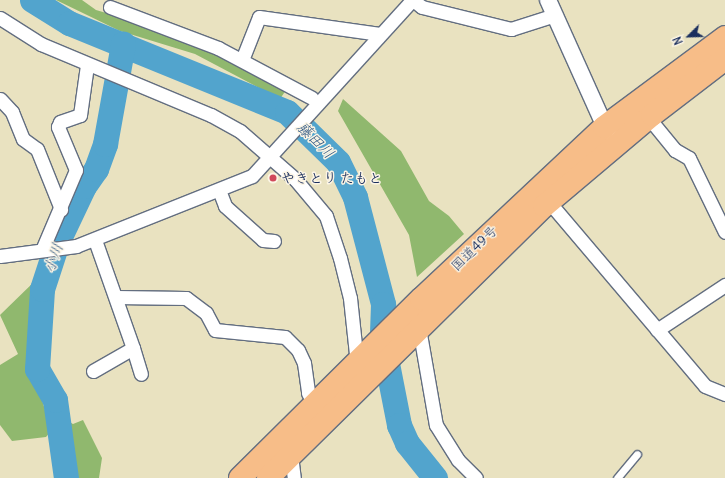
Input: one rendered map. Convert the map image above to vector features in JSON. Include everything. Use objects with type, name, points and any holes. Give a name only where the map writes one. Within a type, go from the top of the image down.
[{"type":"highway","name":"国道49号","points":[[415,322],[604,127],[725,37]]},
{"type":"highway","name":"国道49号","points":[[240,478],[315,406],[415,322],[549,202],[648,117],[725,59]]},
{"type":"highway","name":"国道49号","points":[[268,478],[291,455],[362,368]]},
{"type":"street","points":[[119,0],[110,7],[242,60],[316,101]]},
{"type":"street","points":[[0,256],[62,249],[95,240],[252,176],[270,160],[316,101],[412,0],[422,7],[511,29],[555,15]]},
{"type":"street","points":[[548,0],[604,127],[616,145]]},
{"type":"street","points":[[242,60],[260,17],[380,34]]},
{"type":"street","points":[[0,18],[41,44],[87,65],[212,115],[240,131],[270,160],[296,179],[326,216],[349,292],[362,368]]},
{"type":"street","points":[[45,250],[76,170],[58,127],[60,122],[80,115],[87,65]]},
{"type":"street","points":[[0,99],[12,112],[23,139],[37,149],[61,209]]},
{"type":"street","points":[[648,117],[675,150],[689,158],[725,232]]},
{"type":"street","points":[[219,190],[225,206],[263,240],[274,241]]},
{"type":"street","points":[[549,202],[705,386],[725,394]]},
{"type":"street","points":[[95,240],[116,297],[141,374]]},
{"type":"street","points":[[657,330],[725,285]]},
{"type":"street","points":[[116,297],[186,298],[206,312],[215,330],[285,338],[298,350],[304,363],[308,393],[315,406]]},
{"type":"street","points":[[415,322],[436,425],[458,460],[476,478]]},
{"type":"street","points":[[93,372],[133,348]]},
{"type":"street","points":[[291,455],[294,478]]},
{"type":"lane","points":[[617,478],[637,454]]},
{"type":"green space","points":[[56,0],[82,0],[96,10],[154,27],[221,54],[286,90],[280,99],[195,54],[120,31]]},
{"type":"green space","points":[[343,99],[401,151],[429,201],[449,216],[464,234],[417,277],[409,235],[338,111]]},
{"type":"green space","points":[[38,278],[30,314],[34,372],[51,431],[46,437],[12,441],[0,425],[0,365],[18,354],[0,315]]},
{"type":"green space","points":[[64,419],[73,424],[83,420],[102,458],[99,478],[72,478]]},
{"type":"waterway","name":"藤田川","points":[[32,0],[69,23],[287,112],[338,162],[355,197],[383,304],[382,338],[399,425],[407,443],[435,478]]},
{"type":"waterway","name":"小川","points":[[66,478],[55,400],[37,369],[42,289],[57,243],[84,186],[96,169],[105,144],[123,44]]},
{"type":"place","name":"やきとり たもと","points":[[273,178]]}]
